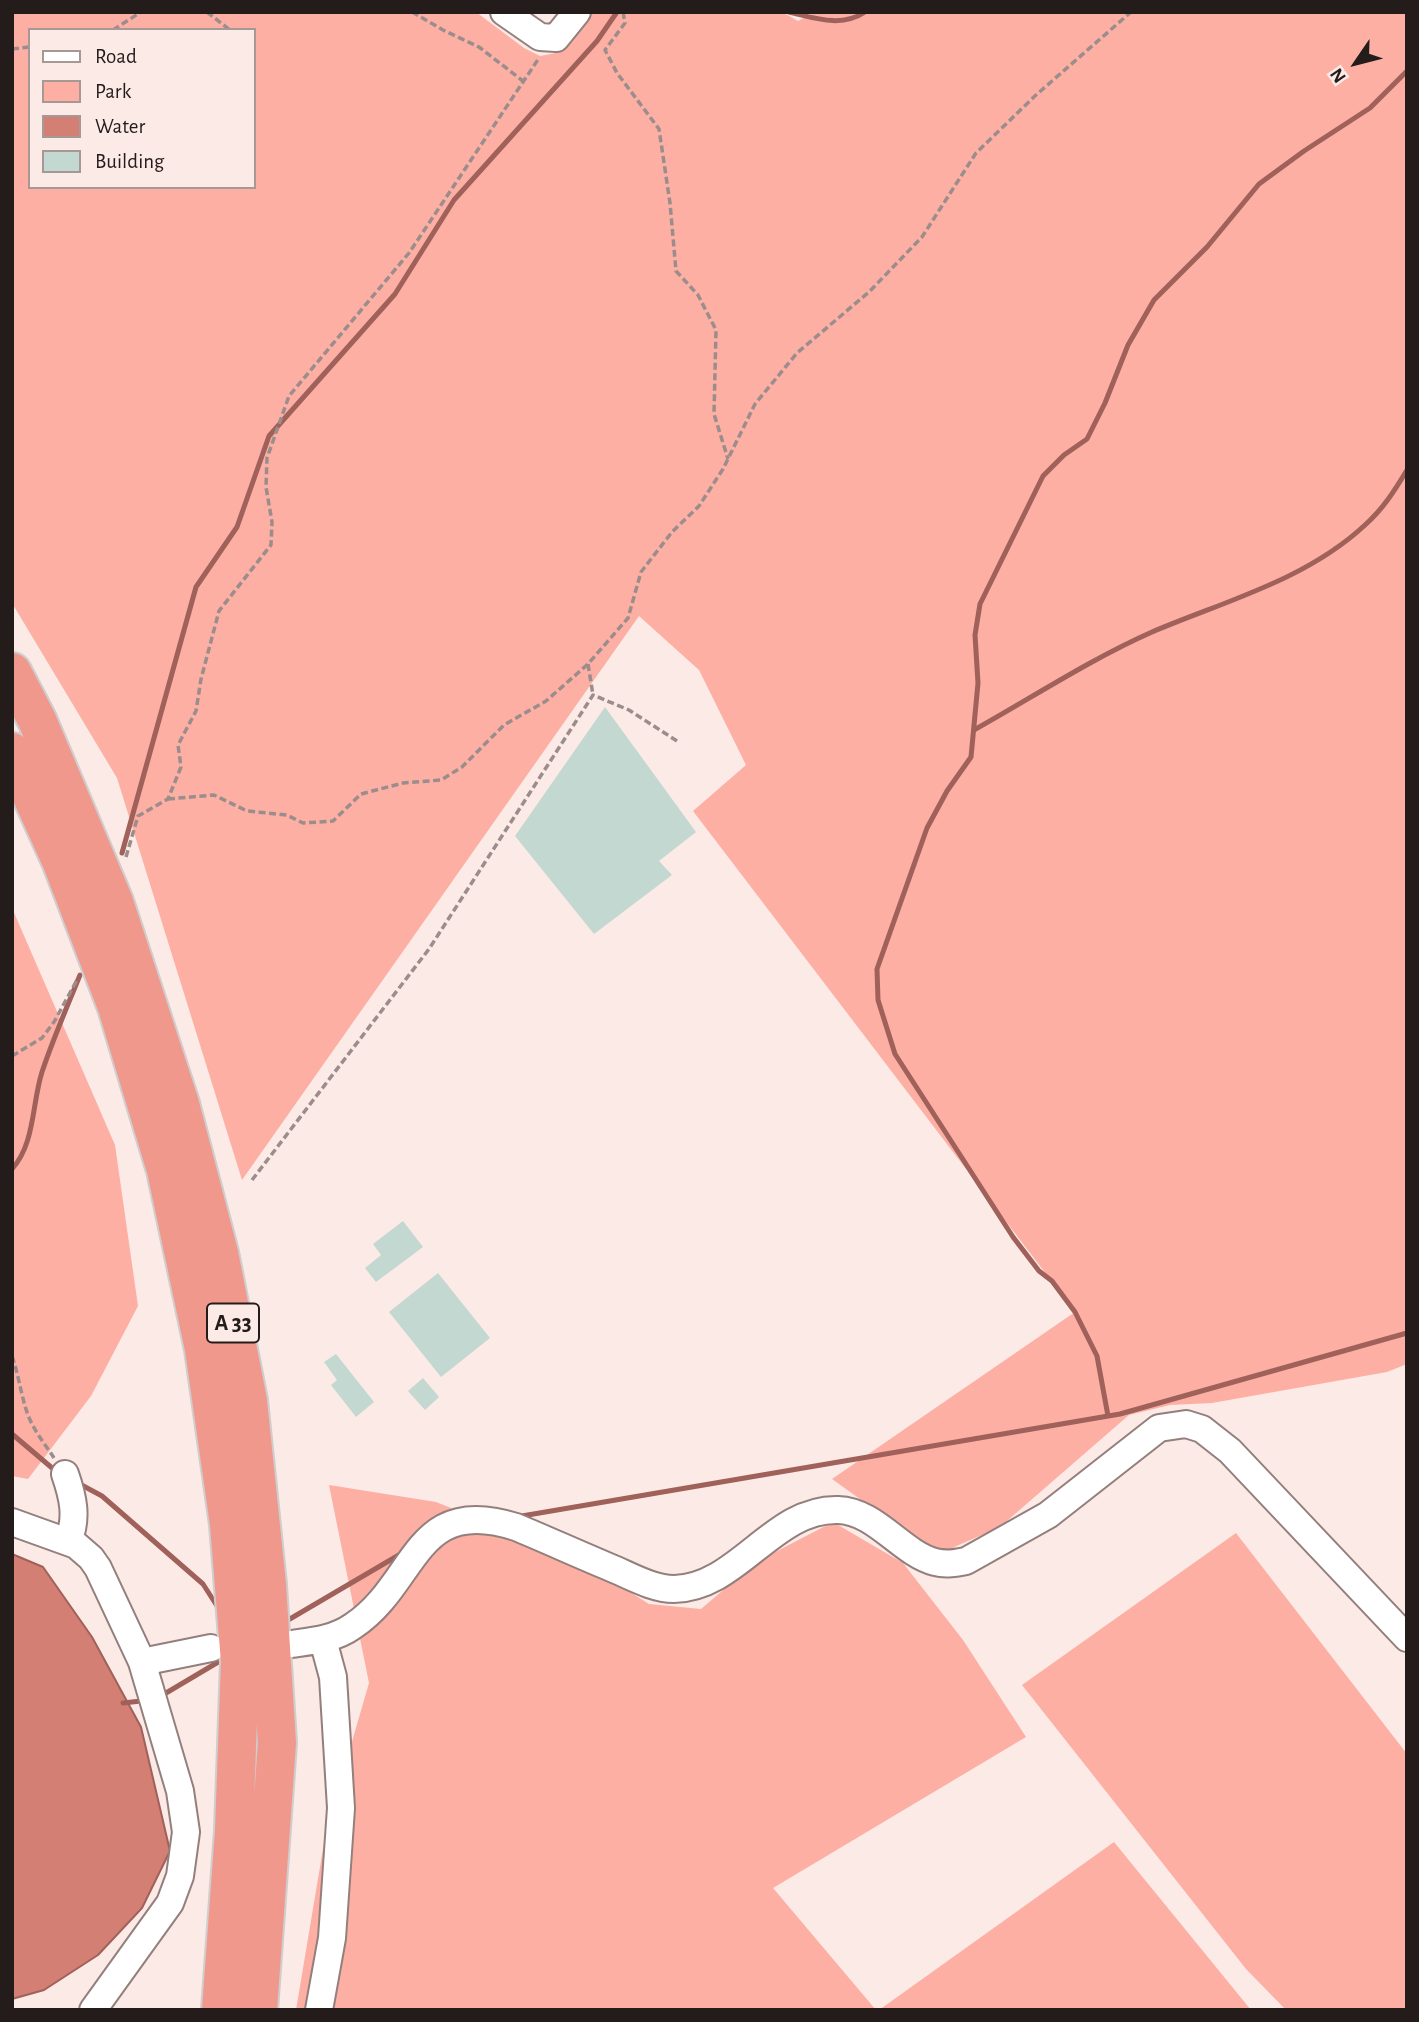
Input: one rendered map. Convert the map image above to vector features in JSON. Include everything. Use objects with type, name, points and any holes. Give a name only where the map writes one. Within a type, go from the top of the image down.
[{"type":"highway","name":"A 33","points":[[12,672],[37,720],[109,890],[135,965],[180,1104],[219,1253],[245,1388],[267,1585],[277,1743],[258,2010]]},
{"type":"highway","name":"A 33","points":[[12,752],[61,863],[117,1007],[166,1170],[204,1349],[229,1524],[240,1662],[234,1831],[221,2010]]},
{"type":"street","points":[[504,12],[540,37],[548,47],[578,12]]},
{"type":"street","points":[[292,1644],[323,1640],[352,1627],[367,1615],[433,1535],[457,1521],[471,1518],[499,1522],[649,1584],[674,1589],[703,1583],[717,1576],[807,1515],[839,1509],[871,1521],[919,1555],[934,1562],[951,1564],[966,1561],[1048,1515],[1158,1428],[1186,1424],[1202,1429],[1230,1451],[1407,1638]]},
{"type":"street","points":[[65,1474],[74,1513],[74,1528],[68,1541]]},
{"type":"street","points":[[12,1522],[68,1541],[84,1550],[98,1568],[142,1661],[180,1791],[186,1832],[184,1856],[170,1903],[93,2010]]},
{"type":"street","points":[[319,2010],[332,1938],[341,1808],[333,1677],[323,1640]]},
{"type":"street","points":[[142,1661],[211,1648]]},
{"type":"path","points":[[116,28],[141,12]]},
{"type":"path","points":[[207,12],[227,28]]},
{"type":"path","points":[[412,12],[479,47],[523,81]]},
{"type":"path","points":[[623,12],[625,23],[605,50],[617,73],[659,130],[670,203],[676,271],[698,295],[716,330],[714,414],[728,459]]},
{"type":"path","points":[[124,864],[138,816],[168,799],[214,795],[247,811],[287,815],[303,822],[333,821],[361,794],[403,783],[441,780],[461,767],[504,725],[546,701],[587,664],[628,618],[641,572],[673,532],[699,506],[728,459],[755,404],[797,353],[869,292],[922,237],[976,153],[1036,95],[1131,12]]},
{"type":"path","points":[[168,799],[181,767],[178,745],[196,711],[201,679],[219,611],[271,545],[272,522],[266,486],[267,458],[289,396],[409,253],[548,47]]},
{"type":"path","points":[[252,1180],[429,949],[593,695],[587,664]]},
{"type":"path","points":[[593,695],[629,710],[677,741]]},
{"type":"path","points":[[12,1056],[41,1038],[54,1022],[79,975]]},
{"type":"path","points":[[12,1356],[22,1384],[28,1414],[65,1474]]},
{"type":"green space","points":[[12,12],[476,12],[524,48],[540,56],[556,53],[588,12],[782,12],[798,21],[815,12],[1407,12],[1407,1364],[1387,1372],[1212,1403],[1170,1405],[1129,1415],[1000,1527],[945,1551],[917,1540],[832,1479],[1075,1312],[693,811],[746,765],[699,670],[639,616],[242,1180],[117,778],[12,603]]},
{"type":"green space","points":[[12,908],[115,1145],[138,1306],[91,1396],[28,1479],[12,1476]]},
{"type":"green space","points":[[329,1485],[436,1502],[574,1557],[649,1604],[701,1609],[756,1562],[833,1522],[903,1563],[963,1640],[1026,1737],[773,1888],[876,2010],[296,2010],[326,1831],[369,1683]]},
{"type":"green space","points":[[1236,1533],[1407,1754],[1407,2010],[1286,2010],[1246,1969],[1022,1685]]},
{"type":"green space","points":[[1114,1842],[1251,2010],[879,2010]]},
{"type":"water","points":[[12,1554],[43,1567],[92,1637],[141,1727],[170,1851],[142,1908],[98,1955],[44,1990],[12,1999]]},
{"type":"building","points":[[605,707],[696,832],[659,861],[672,875],[594,934],[515,836]]},
{"type":"building","points":[[403,1221],[423,1247],[376,1282],[365,1268],[381,1255],[373,1244]]},
{"type":"building","points":[[438,1273],[490,1338],[441,1377],[389,1312]]},
{"type":"building","points":[[336,1354],[374,1402],[356,1417],[331,1385],[337,1380],[324,1362]]},
{"type":"building","points":[[423,1378],[439,1397],[425,1410],[408,1391]]},
{"type":"waterway","points":[[122,853],[196,587],[237,527],[269,436],[395,294],[454,200],[597,41],[617,12]]},
{"type":"waterway","points":[[789,12],[837,21],[847,20],[865,12]]},
{"type":"waterway","points":[[1108,1416],[1097,1356],[1075,1312],[1013,1237],[895,1054],[878,1000],[877,969],[927,828],[947,791],[971,757],[978,683],[975,635],[980,604],[1043,476],[1064,455],[1087,439],[1105,403],[1128,345],[1154,300],[1207,247],[1259,184],[1370,108],[1407,71]]},
{"type":"waterway","points":[[974,730],[1129,643],[1264,588],[1317,561],[1371,519],[1407,470]]},
{"type":"waterway","points":[[12,1169],[25,1148],[42,1072],[80,975]]},
{"type":"waterway","points":[[516,1517],[1120,1414],[1407,1333]]},
{"type":"waterway","points":[[12,1434],[58,1473]]},
{"type":"waterway","points":[[76,1482],[102,1496],[203,1584],[219,1609]]},
{"type":"waterway","points":[[283,1623],[404,1552]]},
{"type":"waterway","points":[[161,1696],[225,1658]]},
{"type":"waterway","points":[[123,1703],[141,1701]]}]
